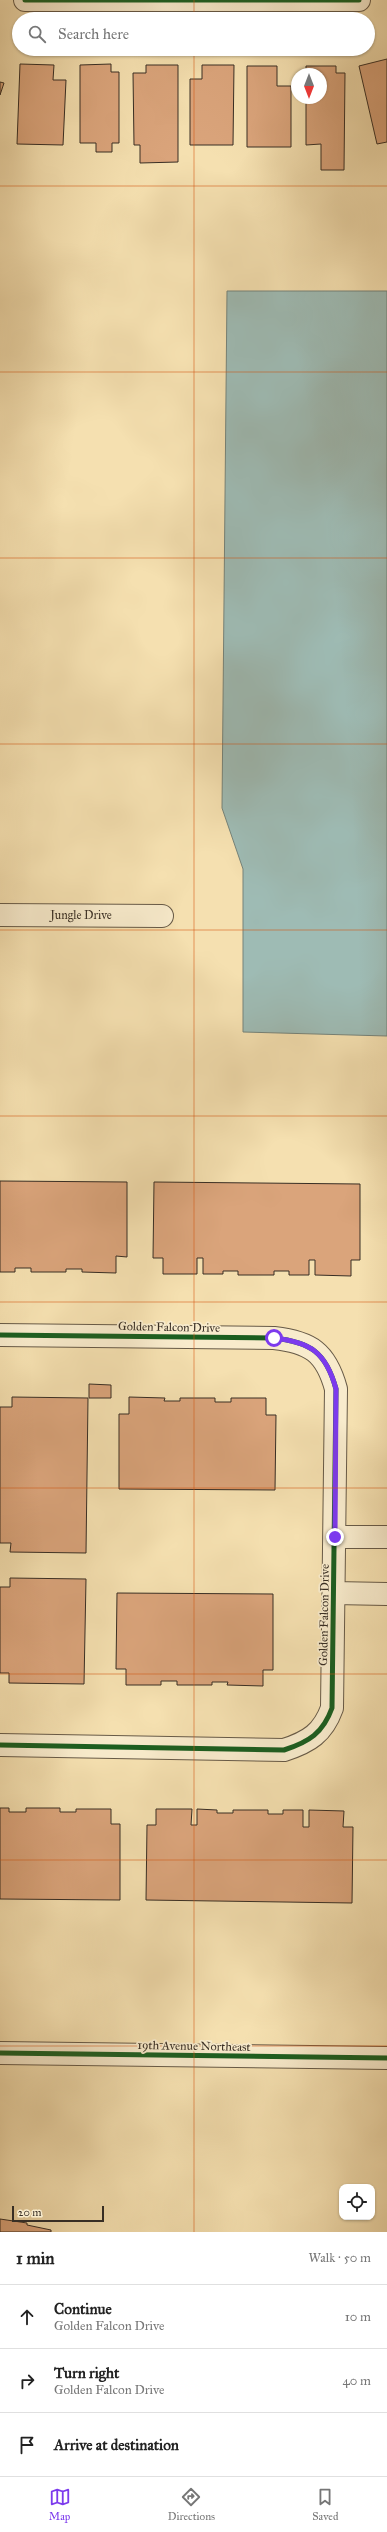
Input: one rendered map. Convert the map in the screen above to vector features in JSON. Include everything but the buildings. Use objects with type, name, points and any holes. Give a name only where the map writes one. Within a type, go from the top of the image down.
[{"type":"street","points":[[25,0],[359,0]]},
{"type":"street","name":"Jungle Drive","points":[[0,914],[162,916]]},
{"type":"street","name":"Golden Falcon Drive","points":[[0,1335],[274,1338],[298,1341],[318,1354],[330,1368],[336,1389],[332,1708],[326,1724],[315,1736],[300,1745],[284,1750],[0,1745]]},
{"type":"street","points":[[335,1537],[387,1537]]},
{"type":"street","points":[[334,1593],[387,1594]]},
{"type":"street","name":"19th Avenue Northeast","points":[[0,2053],[387,2058]]},
{"type":"water","points":[[227,291],[387,291],[387,1036],[243,1032],[243,869],[222,808]]},
{"type":"cycle path","points":[[25,0],[359,0]]},
{"type":"cycle path","points":[[0,1335],[274,1338],[287,1340],[297,1342],[315,1351],[327,1366],[336,1389],[332,1708],[324,1724],[319,1730],[308,1740],[284,1750],[0,1745]]},
{"type":"cycle path","points":[[0,2053],[387,2058]]},
{"type":"route","points":[[274,1338],[298,1341],[318,1354],[330,1368],[336,1389],[335,1537]]}]
